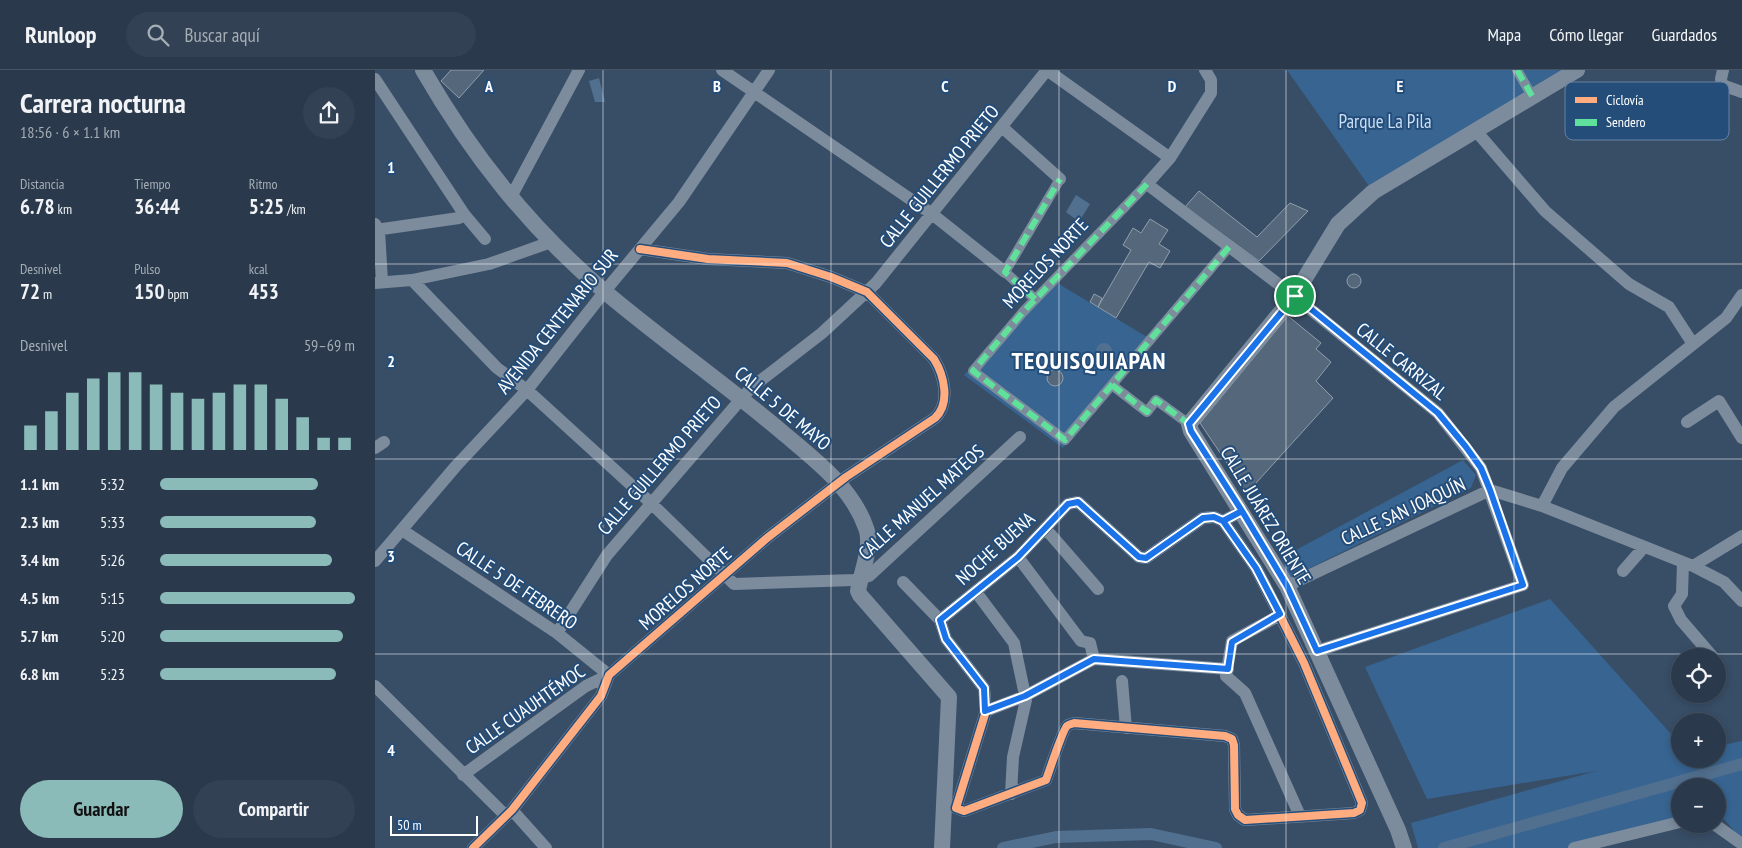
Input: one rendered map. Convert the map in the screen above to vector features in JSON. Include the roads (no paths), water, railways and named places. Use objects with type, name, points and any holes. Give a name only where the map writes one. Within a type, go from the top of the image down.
[{"type":"street","name":"CALLE 5 DE MAYO","points":[[423,70],[469,145],[551,242],[605,291],[742,398],[829,472],[853,502],[867,529],[865,565],[858,591],[949,697],[942,848]]},
{"type":"street","points":[[511,197],[579,70]]},
{"type":"street","points":[[722,70],[932,214],[1005,272],[1035,299]]},
{"type":"street","name":"AVENIDA CENTENARIO SUR","points":[[375,561],[456,466],[527,390],[605,291],[679,202],[769,70]]},
{"type":"street","points":[[1047,70],[1170,158]]},
{"type":"street","name":"CALLE GUILLERMO PRIETO","points":[[557,634],[607,555],[742,398],[751,388],[822,333],[867,292],[1047,70]]},
{"type":"street","points":[[1147,184],[1170,158],[1211,93],[1211,80],[1205,70]]},
{"type":"street","points":[[1517,70],[1532,96]]},
{"type":"street","points":[[1229,247],[1112,385],[1147,412],[1156,400],[1189,424],[1295,296],[1337,224],[1373,192],[1577,70]]},
{"type":"street","points":[[375,79],[464,214],[485,239]]},
{"type":"street","points":[[1729,87],[1742,92]]},
{"type":"street","points":[[1002,127],[1060,179],[1005,272]]},
{"type":"street","points":[[1476,131],[1545,211],[1629,284],[1669,307],[1693,344]]},
{"type":"street","name":"CALLE CARRIZAL","points":[[1147,184],[1295,296],[1438,413],[1481,468],[1490,490],[1523,585],[1317,651]]},
{"type":"street","name":"MORELOS NORTE","points":[[1112,385],[1065,440],[973,371],[1035,299],[1147,184]]},
{"type":"street","points":[[464,214],[459,218],[376,228],[379,282],[412,280],[489,264],[551,242]]},
{"type":"street","points":[[640,250],[708,259],[787,263],[831,277],[867,292]]},
{"type":"street","name":"CALLE MANUEL MATEOS","points":[[412,280],[497,368],[527,390],[651,504],[734,584],[742,586],[861,578],[877,571],[1020,437]]},
{"type":"street","name":"MORELOS NORTE","points":[[473,848],[509,813],[601,696],[609,674],[725,575],[838,484],[940,413],[943,405],[944,386],[939,368],[934,360],[867,292]]},
{"type":"street","points":[[1542,506],[1562,468],[1614,407],[1726,318],[1742,295]]},
{"type":"street","points":[[1687,422],[1719,401],[1742,438]]},
{"type":"street","name":"CALLE JUÁREZ ORIENTE","points":[[1189,424],[1191,431],[1287,586],[1399,830],[1405,848]]},
{"type":"street","name":"CALLE SAN JOAQUÍN","points":[[1287,586],[1490,490],[1542,506],[1688,564],[1724,582],[1742,601]]},
{"type":"street","name":"NOCHE BUENA","points":[[940,620],[1018,557],[1068,504],[1078,502],[1139,557],[1146,558],[1203,518],[1214,517],[1223,521],[1242,511]]},
{"type":"street","points":[[903,582],[940,620],[946,639],[984,688],[985,711],[956,808],[964,811],[1046,780],[1067,726],[1074,722],[1225,736],[1231,739],[1234,745],[1235,809],[1238,815],[1245,820],[1354,813],[1360,810],[1362,803],[1304,663],[1256,568],[1223,521]]},
{"type":"street","points":[[1045,528],[1098,588]]},
{"type":"street","name":"CALLE 5 DE FEBRERO","points":[[402,530],[557,634],[609,674]]},
{"type":"street","points":[[1705,648],[1681,620],[1674,606],[1682,594],[1688,564],[1742,536]]},
{"type":"street","points":[[1623,571],[1644,547]]},
{"type":"street","points":[[1018,557],[1081,641],[1090,643],[1094,659]]},
{"type":"street","points":[[976,592],[1014,643],[1025,696],[1013,757],[1011,794]]},
{"type":"street","points":[[1227,673],[1232,642],[1280,614]]},
{"type":"street","points":[[985,711],[1025,696],[1094,659],[1227,673],[1245,693],[1300,816]]},
{"type":"street","name":"CALLE CUAUHTÉMOC","points":[[463,775],[586,686],[609,674]]},
{"type":"street","points":[[1123,681],[1126,728]]},
{"type":"street","points":[[375,686],[463,775],[509,813],[546,848]]},
{"type":"street","points":[[1574,848],[1671,824]]},
{"type":"street","points":[[1726,833],[1742,844]]},
{"type":"waterway","points":[[1444,848],[1742,764]]},
{"type":"waterway","points":[[1003,848],[1056,837],[1151,834],[1216,848]]},
{"type":"district","name":"TEQUISQUIAPAN","points":[[1089,361]]},
{"type":"park label","name":"Parque La Pila","points":[[1385,121]]}]
